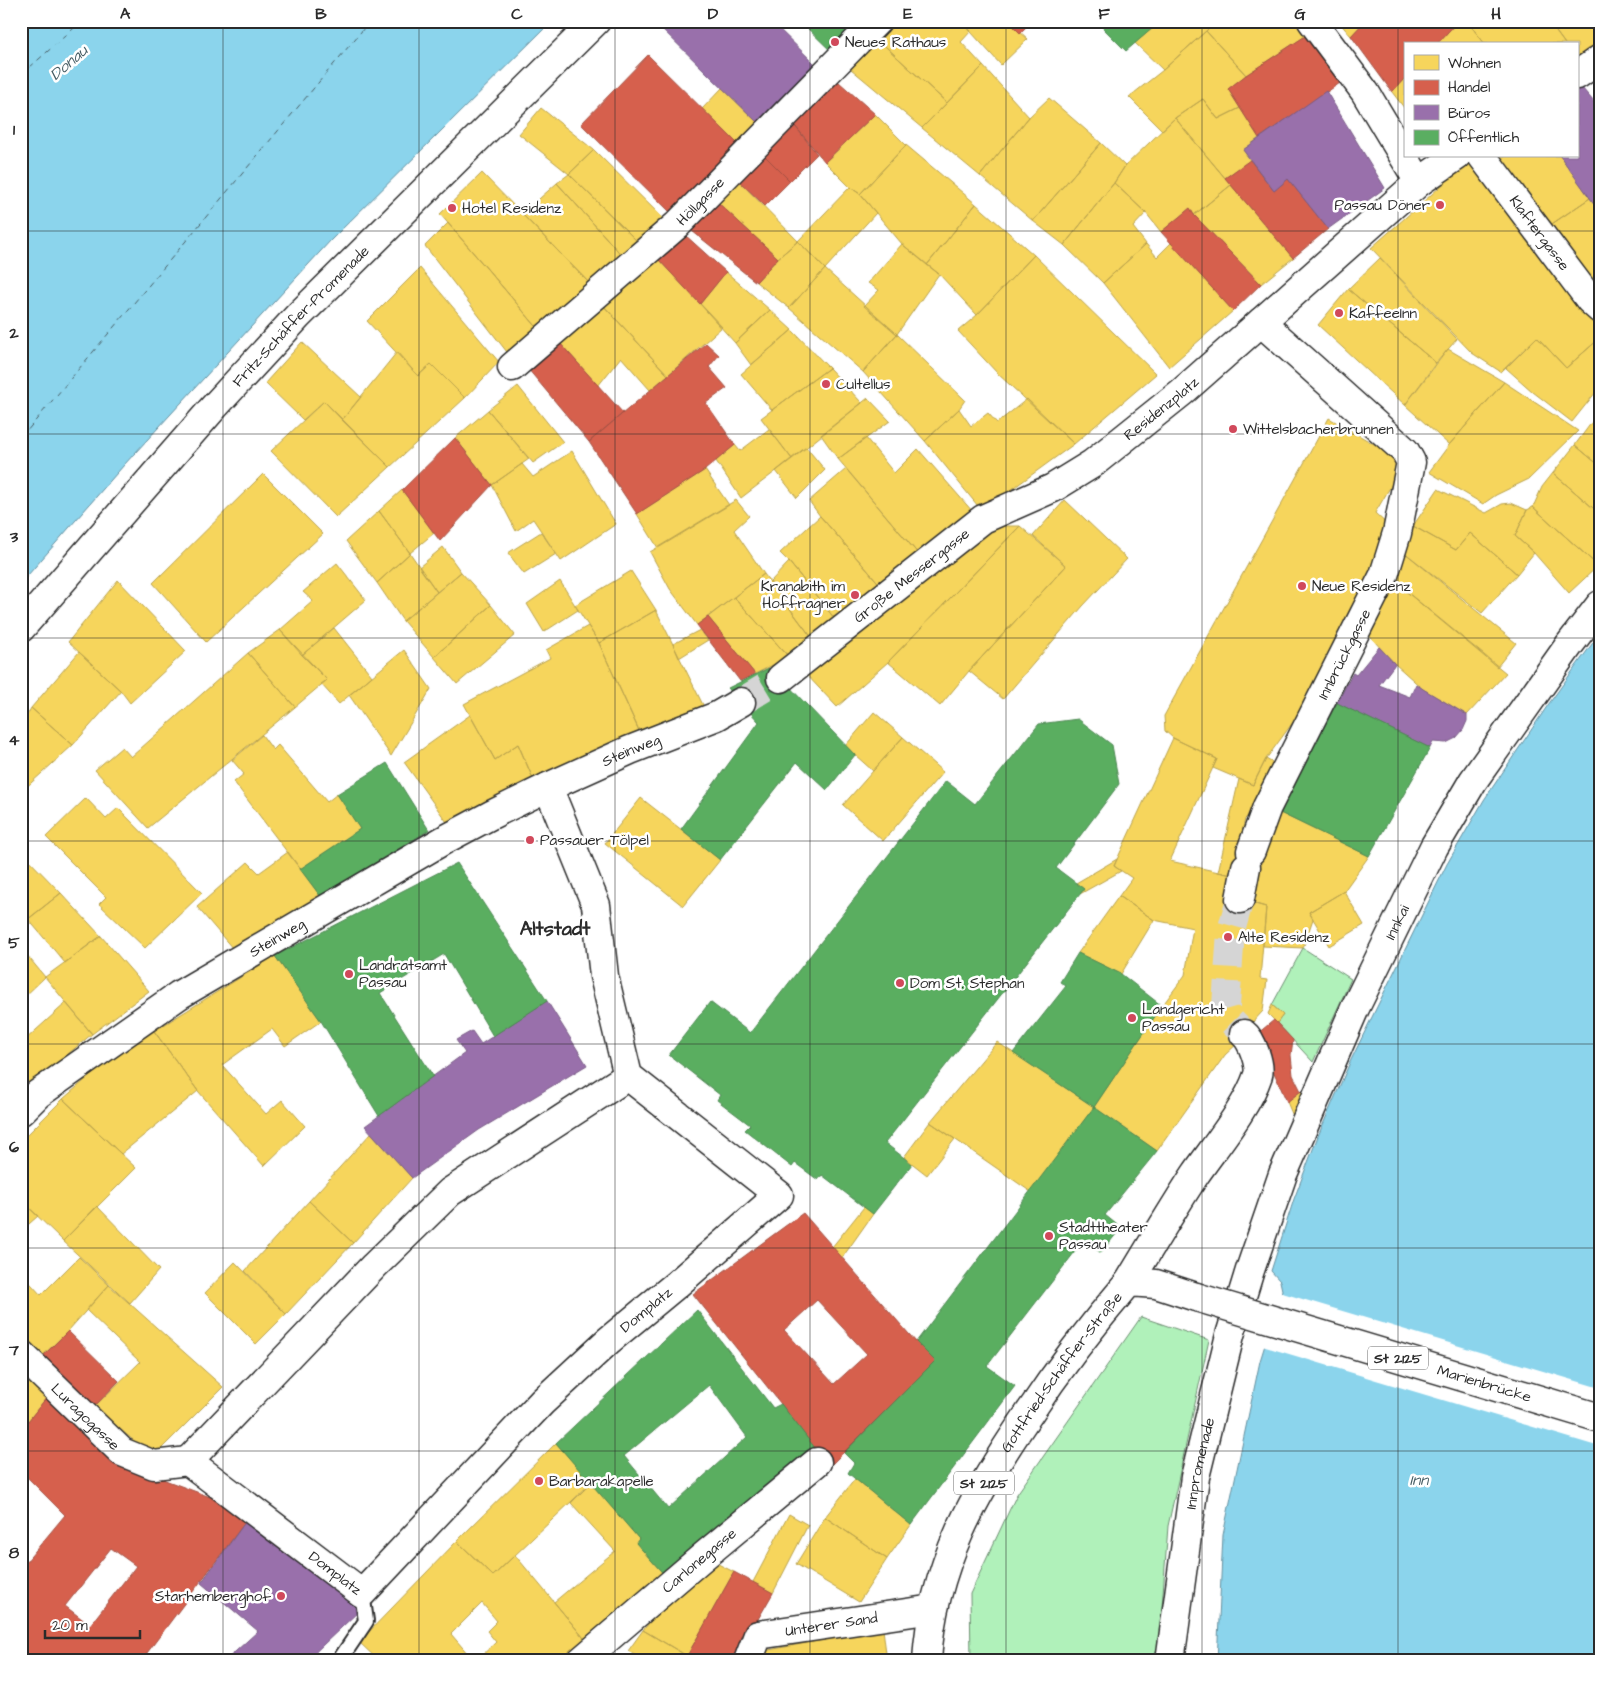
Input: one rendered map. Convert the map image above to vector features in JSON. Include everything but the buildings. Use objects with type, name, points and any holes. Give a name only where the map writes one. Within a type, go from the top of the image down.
[{"type":"street","name":"Fritz-Schäffer-Promenade","points":[[21,628],[214,407],[298,316],[596,21]]},
{"type":"street","name":"Höllgasse","points":[[512,367],[677,225],[877,21]]},
{"type":"street","points":[[1312,21],[1365,92],[1404,157]]},
{"type":"street","points":[[1578,74],[1600,59]]},
{"type":"street","points":[[1405,158],[1419,182]]},
{"type":"street","name":"Residenzplatz","points":[[1053,488],[1092,464],[1159,411],[1419,182],[1454,158]]},
{"type":"street","name":"Klaftergasse","points":[[1484,158],[1590,300],[1600,308]]},
{"type":"street","name":"Innbrückgasse","points":[[1240,899],[1248,859],[1267,807],[1384,575],[1397,534],[1411,462],[1405,451],[1262,322]]},
{"type":"street","name":"Große Messergasse","points":[[780,678],[983,520],[1053,488]]},
{"type":"street","name":"Innkai","points":[[1250,1270],[1283,1174],[1348,1026],[1434,847],[1473,781],[1570,644],[1600,605]]},
{"type":"street","name":"Steinweg","points":[[21,1111],[38,1094],[179,995],[444,840],[548,787],[630,750],[717,716],[741,702]]},
{"type":"street","points":[[188,1461],[374,1266],[450,1192],[628,1076],[604,976],[596,905],[548,787]]},
{"type":"street","name":"Gottfried-Schäffer-Straße","points":[[927,1661],[933,1609],[941,1579],[953,1546],[976,1498],[1001,1454],[1059,1368],[1129,1282],[1177,1201],[1240,1111],[1259,1074],[1255,1052],[1248,1037],[1244,1034]]},
{"type":"street","name":"Domplatz","points":[[188,1461],[362,1593],[542,1402],[608,1341],[678,1284],[779,1195],[628,1076]]},
{"type":"street","name":"Innpromenade","points":[[1170,1661],[1195,1477],[1230,1336],[1250,1270]]},
{"type":"street","name":"Gottfried-Schäffer-Straße","points":[[1129,1282],[1156,1284],[1196,1297]]},
{"type":"street","name":"Marienbrücke","points":[[1196,1297],[1600,1418]]},
{"type":"street","name":"Luragogasse","points":[[21,1354],[122,1452],[154,1465],[188,1461]]},
{"type":"street","name":"Carlonegasse","points":[[581,1661],[817,1462]]},
{"type":"street","name":"Unterer Sand","points":[[748,1661],[758,1635],[933,1609]]},
{"type":"lane","points":[[339,1661],[366,1621],[362,1593]]},
{"type":"green space","points":[[1303,948],[1351,979],[1313,1062],[1277,1023],[1283,1015],[1272,1005]]},
{"type":"green space","points":[[1141,1317],[1209,1340],[1168,1526],[1158,1661],[971,1661],[970,1594],[1017,1494]]},
{"type":"water","name":"Donau","points":[[21,21],[552,21],[331,240],[124,465],[21,583]]},
{"type":"water","name":"Inn","points":[[1600,633],[1600,1661],[1217,1661],[1223,1535],[1260,1361],[1282,1290],[1280,1281],[1271,1271],[1294,1199],[1318,1136],[1351,1060],[1447,864],[1484,800],[1548,705]]},
{"type":"pier","points":[[1279,1292],[1600,1388],[1600,1447],[1262,1346]]},
{"type":"ferry route","points":[[21,75],[82,21]]},
{"type":"ferry route","points":[[21,438],[370,21]]},
{"type":"tunnel","points":[[741,702],[781,678]]},
{"type":"tunnel","points":[[1240,899],[1231,931],[1226,1006],[1230,1020],[1244,1034]]},
{"type":"place","name":"Neues Rathaus","points":[[835,42]]},
{"type":"place","name":"Passau Döner","points":[[1440,205]]},
{"type":"place","name":"Hotel Residenz","points":[[452,208]]},
{"type":"place","name":"KaffeeInn","points":[[1339,313]]},
{"type":"place","name":"Cultellus","points":[[826,384]]},
{"type":"place","name":"Wittelsbacherbrunnen","points":[[1233,429]]},
{"type":"place","name":"Neue Residenz","points":[[1302,586]]},
{"type":"place","name":"Kranabith im Hoffragner","points":[[855,595]]},
{"type":"place","name":"Passauer Tölpel","points":[[530,840]]},
{"type":"place","name":"Alte Residenz","points":[[1228,937]]},
{"type":"place","name":"Landratsamt Passau","points":[[349,974]]},
{"type":"place","name":"Dom St. Stephan","points":[[900,983]]},
{"type":"place","name":"Landgericht Passau","points":[[1132,1018]]},
{"type":"place","name":"Stadttheater Passau","points":[[1049,1236]]},
{"type":"place","name":"Barbarakapelle","points":[[539,1481]]},
{"type":"place","name":"Starhemberghof","points":[[281,1596]]},
{"type":"district","name":"Altstadt","points":[[555,928]]}]
